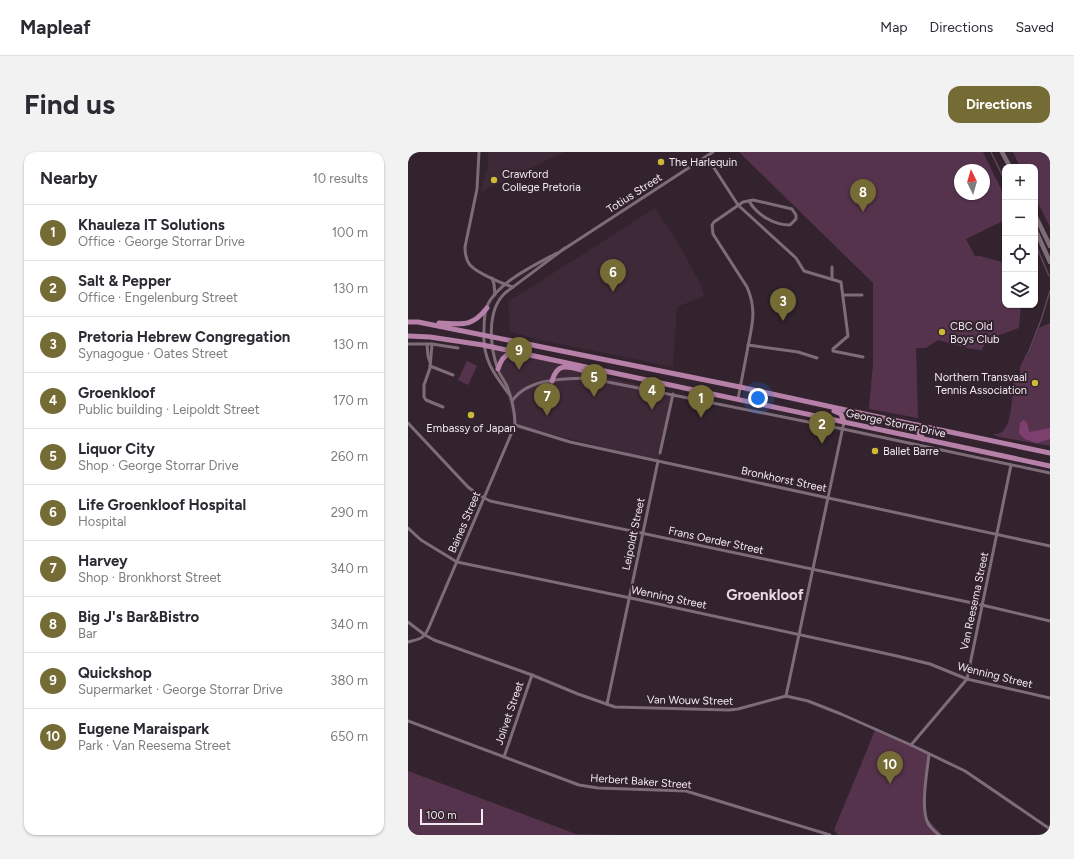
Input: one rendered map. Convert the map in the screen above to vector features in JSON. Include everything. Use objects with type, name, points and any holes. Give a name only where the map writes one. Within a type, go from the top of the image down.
[{"type":"main road","points":[[1002,152],[1008,164]]},
{"type":"main road","points":[[1038,221],[1050,246]]},
{"type":"main road","points":[[1038,236],[1050,262]]},
{"type":"main road","points":[[418,322],[465,324],[477,319],[487,308]]},
{"type":"main road","name":"George Storrar Drive","points":[[408,322],[418,322],[484,334],[1050,453]]},
{"type":"main road","name":"George Storrar Drive","points":[[408,336],[430,337],[484,345],[595,370],[1050,466]]},
{"type":"main road","points":[[498,369],[505,356],[514,352]]},
{"type":"main road","points":[[552,381],[555,371],[560,368],[566,367],[586,371],[595,370]]},
{"type":"main road","points":[[801,400],[809,406],[839,412],[844,422]]},
{"type":"main road","points":[[844,422],[848,415],[855,412]]},
{"type":"main road","points":[[907,436],[913,432],[917,425]]},
{"type":"main road","points":[[917,425],[919,433],[923,439]]},
{"type":"street","points":[[479,152],[477,189],[464,247],[465,251],[468,261],[473,268],[513,287]]},
{"type":"street","name":"Totius Street","points":[[484,345],[484,320],[487,308],[495,295],[506,285],[532,266],[565,248],[713,152]]},
{"type":"street","points":[[707,157],[738,205],[798,261],[804,271],[841,282],[848,336],[833,349],[833,351],[863,357]]},
{"type":"street","points":[[738,399],[754,319],[749,293],[713,234],[712,225],[738,205],[748,201],[758,200],[792,209],[796,215],[796,219],[790,225],[768,220],[752,207],[748,201]]},
{"type":"street","name":"Totius Street","points":[[493,347],[493,318],[495,307],[501,297],[565,248]]},
{"type":"street","points":[[832,266],[832,279]]},
{"type":"street","points":[[492,278],[495,295]]},
{"type":"street","points":[[505,294],[506,285]]},
{"type":"street","points":[[843,295],[862,295]]},
{"type":"street","points":[[408,344],[432,344],[458,348]]},
{"type":"street","points":[[427,344],[430,364]]},
{"type":"street","points":[[432,344],[432,357],[424,385],[424,397],[426,400],[443,407]]},
{"type":"street","name":"Baines Street","points":[[484,345],[487,360],[492,371],[512,399]]},
{"type":"street","points":[[748,345],[798,352],[817,358]]},
{"type":"street","name":"Baines Street","points":[[425,636],[515,425],[515,413],[512,399],[498,369],[493,347]]},
{"type":"street","points":[[430,364],[453,375]]},
{"type":"street","name":"George Storrar Drive","points":[[512,399],[519,392],[538,384],[552,381],[588,378],[673,394],[1050,473]]},
{"type":"street","points":[[660,453],[673,394]]},
{"type":"street","points":[[786,696],[844,422]]},
{"type":"street","name":"Frans Oerder Street","points":[[408,423],[462,482],[484,499],[642,534],[982,605],[1050,621]]},
{"type":"street","name":"Bronkhorst Street","points":[[515,425],[570,442],[1050,546]]},
{"type":"street","name":"Leipoldt Street","points":[[607,704],[658,461]]},
{"type":"street","name":"Van Reesema Street","points":[[912,745],[967,679],[1012,465]]},
{"type":"street","name":"Wenning Street","points":[[408,528],[421,540],[457,562],[927,663],[967,679],[1050,698]]},
{"type":"street","name":"Van Wouw Street","points":[[408,622],[425,636],[434,640],[607,704],[626,708],[729,710],[786,696],[808,701],[912,745],[968,773],[1050,829]]},
{"type":"street","points":[[408,642],[425,636]]},
{"type":"street","name":"Jolivet Street","points":[[504,757],[532,675]]},
{"type":"street","name":"Herbert Baker Street","points":[[408,721],[579,785],[598,788],[686,791],[830,835]]},
{"type":"street","points":[[929,754],[926,815],[930,827],[939,835]]},
{"type":"shaded area","name":"Crawford College Pretoria","points":[[488,152],[564,152],[480,192],[488,168]]},
{"type":"shaded area","points":[[739,152],[983,152],[989,164],[954,164],[954,200],[990,200],[990,166],[1002,191],[1002,221],[966,239],[975,256],[1002,262],[1002,308],[1021,308],[1019,328],[986,340],[982,350],[971,349],[938,340],[926,348],[916,348],[918,418],[869,409],[873,364],[873,283]]},
{"type":"shaded area","points":[[1013,152],[1050,152],[1050,227],[1038,203],[1038,164],[1019,164]]},
{"type":"shaded area","points":[[655,208],[677,241],[701,285],[704,296],[677,307],[673,367],[540,340],[510,332],[508,302]]},
{"type":"shaded area","name":"Northern Transvaal Tennis Association","points":[[1050,323],[1050,446],[1000,437],[992,434],[1001,433],[1006,427],[1009,421],[1015,376],[1020,376],[1020,367],[1026,354],[1029,355],[1039,328]]},
{"type":"shaded area","points":[[493,347],[673,394],[658,461],[515,425]]},
{"type":"shaded area","points":[[467,361],[477,366],[468,385],[458,380]]},
{"type":"shaded area","points":[[1023,420],[1027,422],[1029,432],[1050,428],[1050,439],[1036,443],[1025,439],[1019,433],[1020,423]]},
{"type":"shaded area","points":[[876,728],[929,754],[924,815],[942,835],[838,835],[834,830]]},
{"type":"shaded area","points":[[408,771],[576,834],[621,835],[408,835]]},
{"type":"waterway","points":[[991,152],[1002,175]]},
{"type":"waterway","points":[[1038,250],[1049,276]]},
{"type":"waterway","points":[[1028,354],[1050,291]]},
{"type":"place","name":"The Harlequin","points":[[661,162]]},
{"type":"place","name":"Crawford College Pretoria","points":[[494,180]]},
{"type":"place","name":"Big J's Bar&Bistro","points":[[863,212]]},
{"type":"place","name":"Life Groenkloof Hospital","points":[[613,292]]},
{"type":"place","name":"Pretoria Hebrew Congregation","points":[[783,321]]},
{"type":"place","name":"CBC Old Boys Club","points":[[942,332]]},
{"type":"place","name":"Quickshop","points":[[519,370]]},
{"type":"place","name":"Northern Transvaal Tennis Association","points":[[1035,383]]},
{"type":"place","name":"Liquor City","points":[[594,397]]},
{"type":"place","name":"Groenkloof","points":[[652,410]]},
{"type":"place","name":"Embassy of Japan","points":[[471,415]]},
{"type":"place","name":"Harvey","points":[[547,416]]},
{"type":"place","name":"Khauleza IT Solutions","points":[[701,418]]},
{"type":"place","name":"Salt & Pepper","points":[[822,444]]},
{"type":"place","name":"Ballet Barre","points":[[875,451]]},
{"type":"place","name":"Eugene Maraispark","points":[[890,784]]},
{"type":"district","name":"Groenkloof","points":[[765,595]]}]
